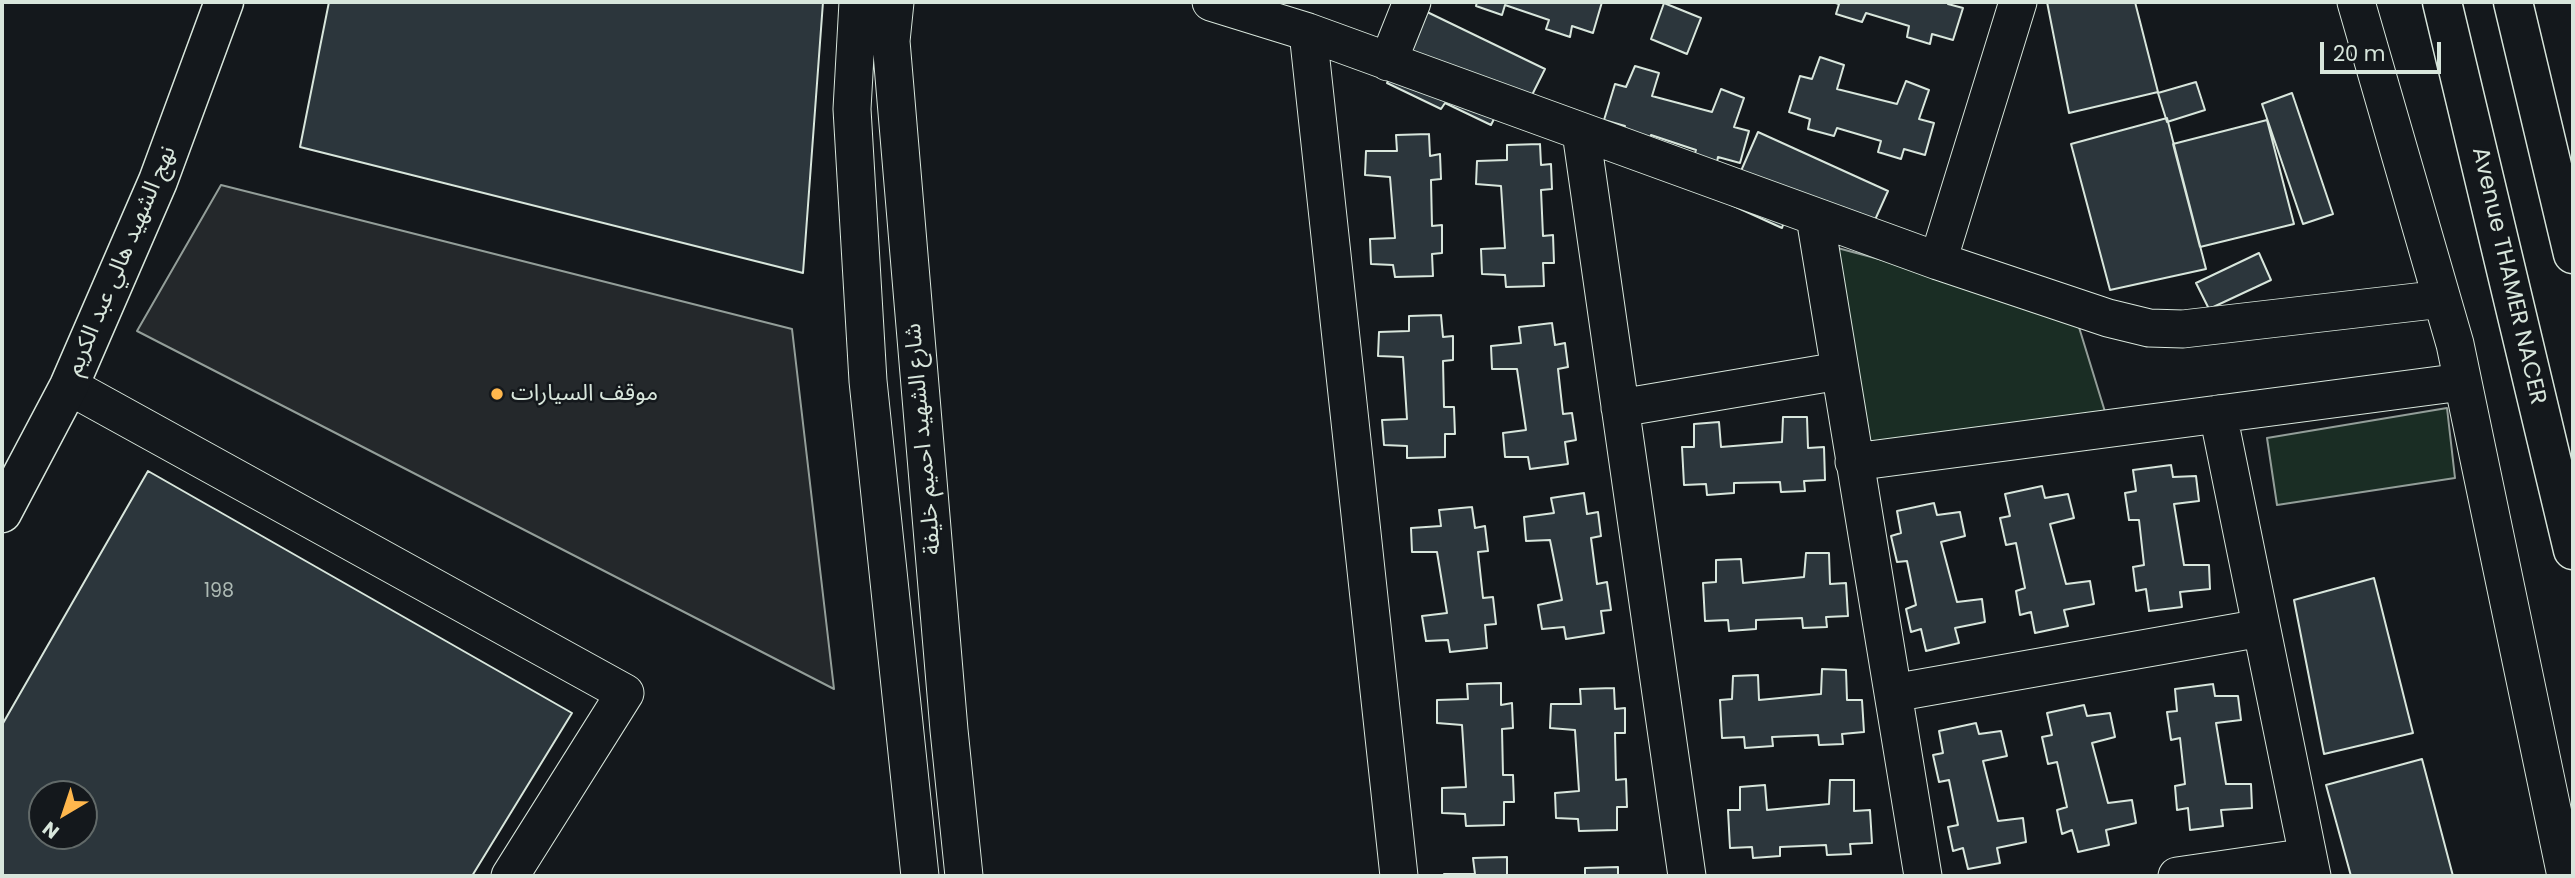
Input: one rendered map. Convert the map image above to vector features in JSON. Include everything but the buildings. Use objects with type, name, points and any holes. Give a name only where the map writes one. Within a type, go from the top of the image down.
[{"type":"main road","name":"نهج الشهيد هالي عبد الكريم","points":[[2,513],[69,386],[158,181],[224,2]]},
{"type":"main road","name":"Avenue THAMER NACER","points":[[2442,2],[2573,550]]},
{"type":"main road","points":[[2513,2],[2573,254]]},
{"type":"street","points":[[858,2],[852,109],[868,381],[920,876]]},
{"type":"street","name":"شارع الشهيد احميم خليفة","points":[[895,2],[892,55],[949,730],[964,876]]},
{"type":"street","points":[[1211,2],[1308,33],[1938,261],[2108,318],[2149,328],[2183,329],[2442,299]]},
{"type":"street","points":[[1388,62],[1412,2]]},
{"type":"street","points":[[1938,261],[2018,2]]},
{"type":"street","points":[[2356,2],[2442,299],[2462,382],[2566,876]]},
{"type":"street","points":[[1308,33],[1399,876]]},
{"type":"street","points":[[1581,132],[1687,876]]},
{"type":"street","points":[[1815,217],[1923,876]]},
{"type":"street","points":[[1620,408],[1839,371]]},
{"type":"street","points":[[1854,462],[2462,382]]},
{"type":"street","points":[[69,386],[625,693],[510,876]]},
{"type":"street","points":[[2177,876],[2310,867],[2218,414]]},
{"type":"street","points":[[1893,694],[2261,628]]},
{"type":"green space","points":[[1830,246],[2074,311],[2110,428],[1864,452]]},
{"type":"green space","points":[[2447,408],[2455,478],[2277,505],[2267,438]]},
{"type":"shaded area","points":[[221,185],[792,329],[834,689],[137,331]]},
{"type":"place","name":"موقف السيارات","points":[[497,394]]}]
